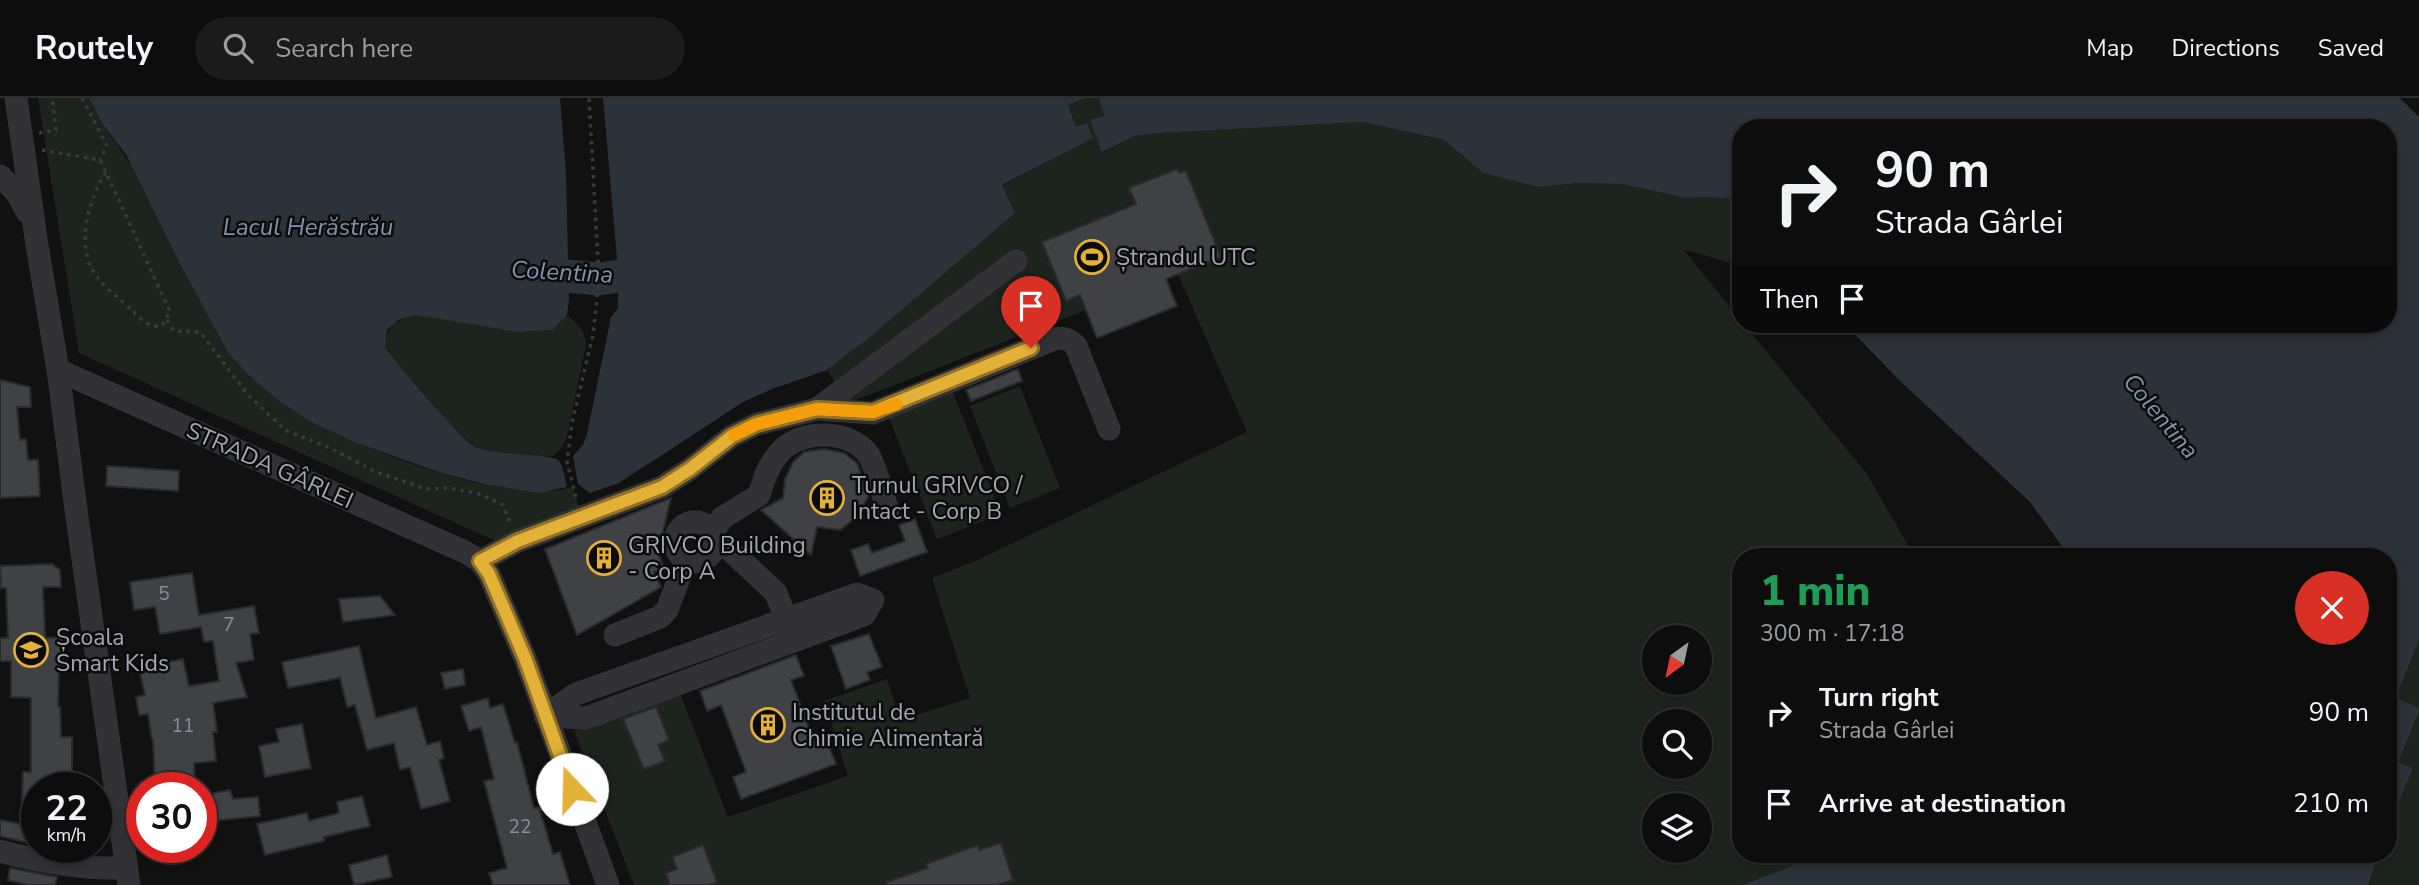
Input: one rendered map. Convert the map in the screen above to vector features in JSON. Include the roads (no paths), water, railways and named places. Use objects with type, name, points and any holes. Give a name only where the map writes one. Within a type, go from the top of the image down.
[{"type":"street","points":[[0,851],[49,862],[102,868],[128,876],[58,370],[16,98]]},
{"type":"street","points":[[0,176],[17,192],[27,212],[37,245]]},
{"type":"street","points":[[817,409],[1016,261]]},
{"type":"street","points":[[608,885],[525,658],[489,574],[480,561],[518,541],[662,487],[732,436],[757,424],[817,409],[873,412],[1062,337],[1071,340],[1076,346],[1109,429]]},
{"type":"street","name":"STRADA GÂRLEI","points":[[58,370],[480,561]]},
{"type":"street","points":[[794,641],[776,593],[714,537],[709,527],[697,522],[685,524],[680,528],[675,539],[677,551],[686,560],[699,562],[706,559],[711,555],[714,537],[722,518],[759,495],[769,465],[782,449],[806,437],[824,435],[841,437],[856,444],[869,455],[888,510]]},
{"type":"street","points":[[615,635],[660,617],[667,610],[686,560]]},
{"type":"street","points":[[857,594],[873,600],[864,615],[586,718],[545,716],[576,694],[787,618],[857,594]]},
{"type":"street","points":[[680,657],[687,681]]},
{"type":"water","name":"Lacul Herăstrău","points":[[89,98],[560,98],[566,173],[569,300],[567,315],[553,330],[517,332],[415,315],[398,320],[387,330],[385,347],[467,441],[484,450],[555,458],[561,464],[567,487],[539,493],[489,485],[441,473],[357,443],[313,423],[279,401],[229,354],[180,264],[127,156],[101,122]]},
{"type":"water","points":[[603,98],[1085,98],[1068,105],[1076,127],[1087,123],[1093,138],[1002,185],[1015,213],[827,370],[743,402],[619,483],[590,493],[578,484],[573,456],[583,445],[587,434],[611,317],[618,308],[614,272],[618,270]]},
{"type":"water","points":[[1099,98],[2400,98],[2419,117],[2419,640],[2397,695],[2397,548],[2063,548],[2030,502],[1897,378],[1854,333],[2397,333],[2397,119],[1732,119],[1732,199],[1686,198],[1621,184],[1579,183],[1538,187],[1483,173],[1444,140],[1363,122],[1159,133],[1135,136],[1102,152],[1090,120],[1104,116]]},
{"type":"water","points":[[2397,698],[2419,708],[2398,762],[2413,768],[2397,807]]},
{"type":"water","points":[[1799,863],[2376,863],[2368,885],[1742,885]]},
{"type":"waterway","name":"Colentina","points":[[524,272],[599,279],[658,271]]},
{"type":"place","name":"Ștrandul UTC","points":[[1092,257]]},
{"type":"place","name":"Turnul GRIVCO / Intact - Corp B","points":[[827,498]]},
{"type":"place","name":"GRIVCO Building - Corp A","points":[[604,558]]},
{"type":"place","name":"Școala Smart Kids","points":[[31,650]]},
{"type":"place","name":"Institutul de Chimie Alimentară","points":[[768,725]]}]
